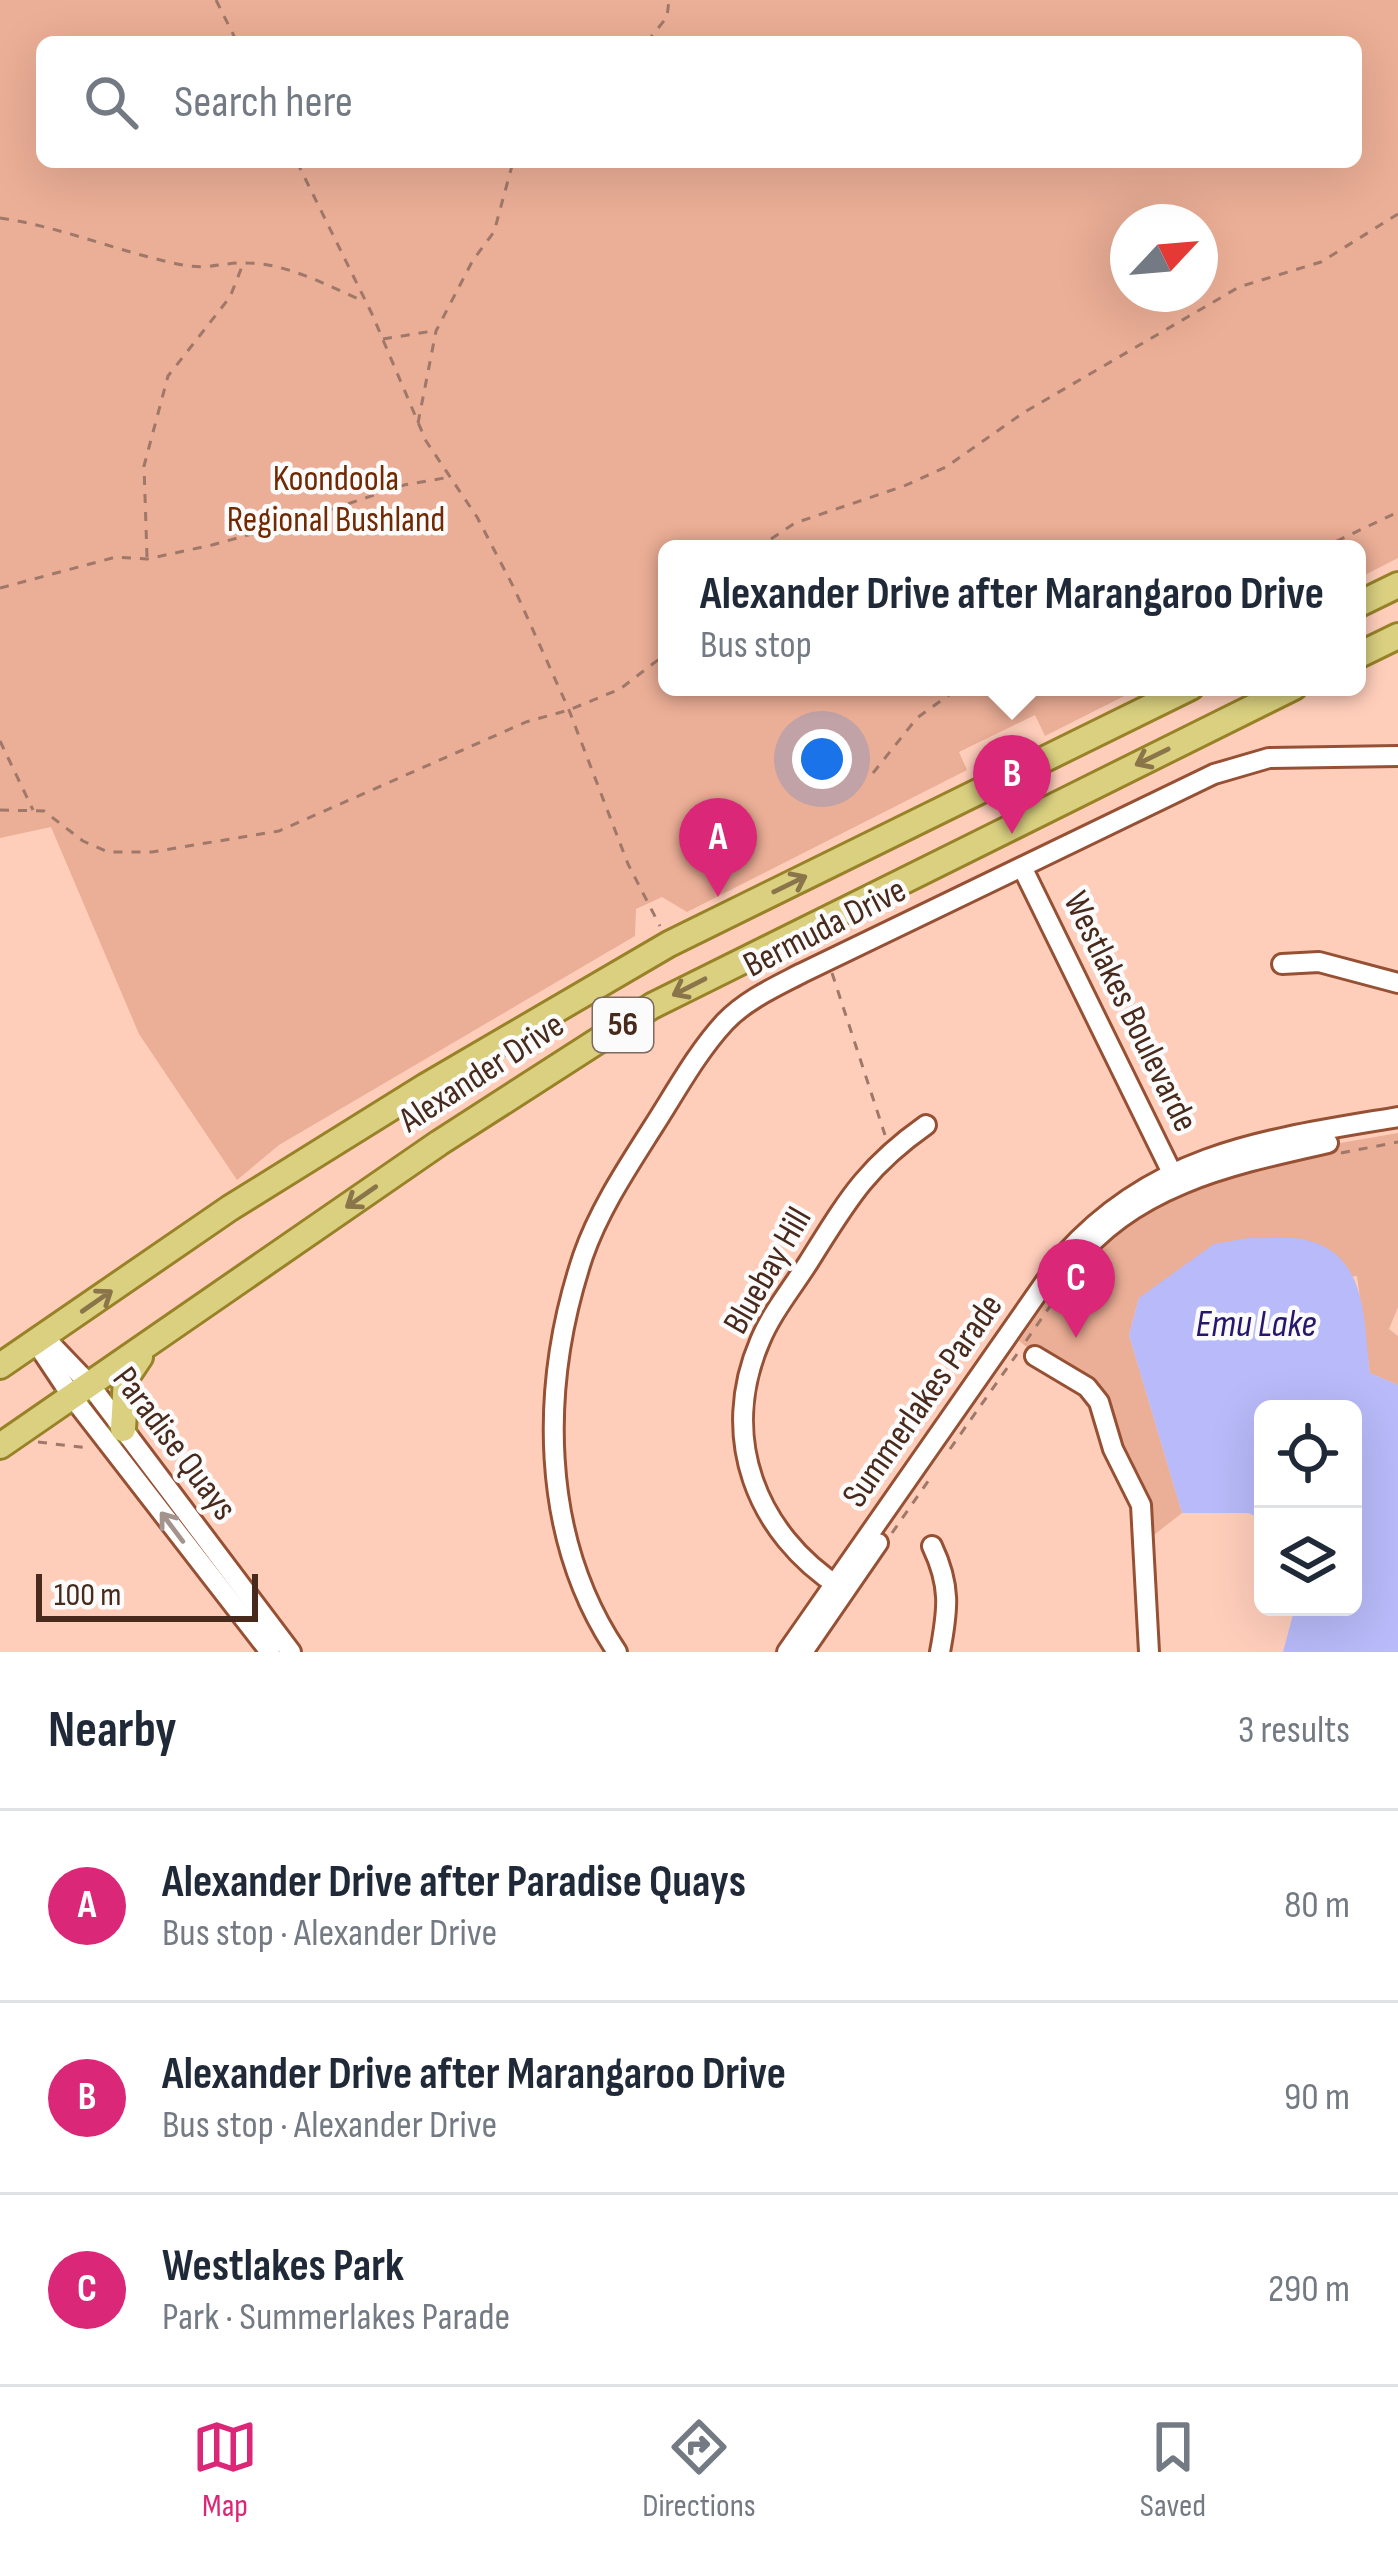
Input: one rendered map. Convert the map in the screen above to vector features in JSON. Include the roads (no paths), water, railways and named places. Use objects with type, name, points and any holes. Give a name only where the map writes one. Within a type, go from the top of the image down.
[{"type":"main road","points":[[1366,601],[1398,585]]},
{"type":"main road","points":[[1366,652],[1398,636]]},
{"type":"main road","name":"Alexander Drive","points":[[0,1366],[269,1184],[669,944],[1173,696]]},
{"type":"main road","name":"Alexander Drive","points":[[0,1446],[439,1143],[652,1006],[1276,696]]},
{"type":"main road","points":[[123,1430],[126,1378],[148,1345]]},
{"type":"street","name":"Bermuda Drive","points":[[617,1652],[570,1553],[556,1478],[555,1394],[583,1256],[613,1191],[725,1022],[766,992],[828,960],[1238,764],[1298,755],[1398,756]]},
{"type":"street","name":"Westlakes Boulevarde","points":[[1022,867],[1175,1178]]},
{"type":"street","points":[[1282,964],[1319,962],[1398,983]]},
{"type":"street","name":"Summerlakes Parade","points":[[787,1652],[1076,1259],[1124,1215],[1175,1178],[1235,1150],[1398,1117]]},
{"type":"street","name":"Bluebay Hill","points":[[839,1586],[782,1534],[756,1492],[741,1429],[745,1384],[761,1338],[853,1192],[892,1149],[926,1125]]},
{"type":"street","name":"Summerlakes Parade","points":[[1175,1178],[1398,1130]]},
{"type":"street","name":"Paradise Quays","points":[[39,1339],[270,1652]]},
{"type":"street","points":[[1036,1356],[1087,1387],[1099,1402],[1113,1448],[1141,1505],[1149,1652]]},
{"type":"street","name":"Paradise Quays","points":[[81,1392],[123,1430],[291,1652]]},
{"type":"street","points":[[932,1546],[946,1574],[948,1609],[940,1652]]},
{"type":"street","name":"Summerlakes Parade","points":[[802,1652],[839,1586]]},
{"type":"water","name":"Emu Lake","points":[[1249,1238],[1306,1240],[1327,1248],[1352,1275],[1363,1312],[1370,1373],[1398,1385],[1398,1652],[1283,1652],[1293,1616],[1362,1616],[1362,1400],[1254,1400],[1254,1515],[1182,1513],[1129,1335],[1139,1298],[1214,1244]]},
{"type":"place","name":"Alexander Drive after Marangaroo Drive","points":[[1012,834]]},
{"type":"place","name":"Alexander Drive after Paradise Quays","points":[[718,897]]},
{"type":"place","name":"Westlakes Park","points":[[1076,1338]]},
{"type":"park label","name":"Koondoola Regional Bushland","points":[[336,500]]}]
